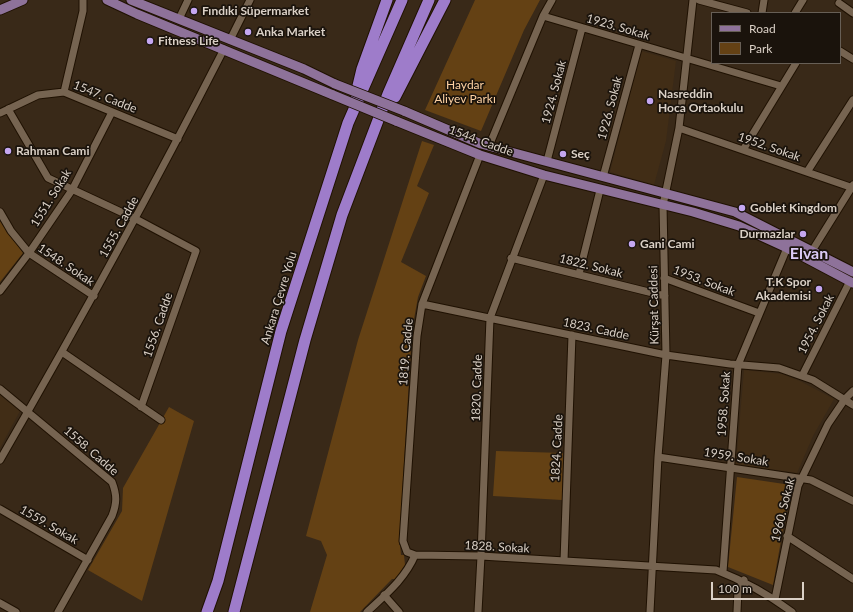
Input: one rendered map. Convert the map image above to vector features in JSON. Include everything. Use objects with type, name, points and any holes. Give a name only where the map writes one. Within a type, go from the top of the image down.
[{"type":"highway","points":[[348,123],[362,69],[387,0]]},
{"type":"highway","name":"Ankara Çevre Yolu","points":[[207,612],[218,581],[281,331],[348,123],[402,0]]},
{"type":"highway","points":[[234,612],[305,340],[342,215],[371,143],[388,94],[429,0]]},
{"type":"highway","points":[[371,143],[445,0]]},
{"type":"main road","points":[[0,10],[23,0]]},
{"type":"main road","name":"1544. Cadde","points":[[107,0],[137,14],[480,155],[600,190],[694,212],[739,226],[852,279]]},
{"type":"main road","name":"1544. Cadde","points":[[131,0],[335,84],[404,110],[489,146],[735,212],[812,251],[852,279]]},
{"type":"street","points":[[64,92],[83,11],[83,0]]},
{"type":"street","points":[[179,19],[188,0]]},
{"type":"street","points":[[230,40],[250,0]]},
{"type":"street","points":[[489,146],[543,16],[552,0]]},
{"type":"street","name":"Kürşat Caddesi","points":[[650,612],[658,457],[666,355],[663,205],[678,128],[693,0]]},
{"type":"street","points":[[699,0],[743,12]]},
{"type":"street","points":[[762,12],[764,0]]},
{"type":"street","points":[[796,12],[803,0]]},
{"type":"street","points":[[839,3],[853,13]]},
{"type":"street","name":"1923. Sokak","points":[[543,16],[781,86]]},
{"type":"street","name":"1924. Sokak","points":[[547,161],[582,28]]},
{"type":"street","name":"1926. Sokak","points":[[603,177],[639,45]]},
{"type":"street","name":"1555. Cadde","points":[[0,460],[94,296],[136,219],[224,49]]},
{"type":"street","points":[[841,52],[853,59]]},
{"type":"street","points":[[743,150],[795,64]]},
{"type":"street","name":"1547. Cadde","points":[[0,113],[38,95],[64,92],[178,139]]},
{"type":"street","points":[[807,172],[853,100]]},
{"type":"street","points":[[8,109],[43,172],[48,178],[136,219]]},
{"type":"street","name":"1551. Sokak","points":[[0,291],[29,253],[72,190],[112,112]]},
{"type":"street","name":"1952. Sokak","points":[[678,128],[852,187]]},
{"type":"street","name":"1819. Cadde","points":[[415,555],[407,552],[403,541],[417,336],[422,304],[480,155]]},
{"type":"street","name":"1820. Cadde","points":[[478,612],[482,556],[490,318],[511,258],[544,174]]},
{"type":"street","points":[[812,251],[852,187]]},
{"type":"street","points":[[579,274],[600,190]]},
{"type":"street","name":"1548. Sokak","points":[[0,212],[11,231],[29,253],[94,296]]},
{"type":"street","name":"1556. Cadde","points":[[136,219],[196,251],[141,407]]},
{"type":"street","name":"1958. Sokak","points":[[722,572],[738,365],[787,248]]},
{"type":"street","name":"1822. Sokak","points":[[511,258],[665,296]]},
{"type":"street","name":"1953. Sokak","points":[[664,278],[759,314]]},
{"type":"street","name":"1954. Sokak","points":[[802,376],[852,279]]},
{"type":"street","name":"1823. Cadde","points":[[422,304],[666,355],[738,365],[779,368],[813,380],[853,405]]},
{"type":"street","name":"1824. Cadde","points":[[564,562],[572,335]]},
{"type":"street","points":[[62,352],[161,420]]},
{"type":"street","name":"1558. Cadde","points":[[0,389],[112,482],[116,494],[116,506],[88,560],[58,612]]},
{"type":"street","name":"1960. Sokak","points":[[775,599],[793,504],[801,478],[828,424],[845,399],[853,391]]},
{"type":"street","name":"1959. Sokak","points":[[658,457],[811,480],[853,501]]},
{"type":"street","name":"1559. Sokak","points":[[0,509],[88,560]]},
{"type":"street","points":[[787,536],[853,579]]},
{"type":"street","points":[[367,612],[409,568],[415,555]]},
{"type":"street","name":"1828. Sokak","points":[[415,555],[482,556],[564,562],[653,565],[716,570],[744,580],[775,599],[792,612]]},
{"type":"street","points":[[737,612],[738,590],[744,580]]},
{"type":"street","points":[[384,595],[400,612]]},
{"type":"street","points":[[0,603],[16,612]]},
{"type":"shaded area","name":"Nasreddin Hoca Ortaokulu","points":[[641,51],[676,61],[666,141],[654,185],[610,172]]},
{"type":"shaded area","points":[[744,370],[782,374],[800,381],[834,399],[813,436],[797,473],[736,464]]},
{"type":"shaded area","points":[[0,395],[20,411],[0,448]]},
{"type":"green space","name":"Haydar Aliyev Parkı","points":[[475,0],[540,0],[524,30],[481,131],[425,110]]},
{"type":"green space","points":[[422,141],[434,145],[417,186],[429,193],[401,262],[426,276],[418,297],[412,330],[399,545],[401,555],[404,555],[405,565],[396,579],[392,579],[360,612],[310,612],[327,555],[321,541],[306,536],[358,340]]},
{"type":"green space","points":[[0,221],[23,253],[0,282]]},
{"type":"green space","points":[[169,407],[194,421],[142,601],[88,570],[122,511],[123,488]]},
{"type":"green space","points":[[496,451],[563,453],[562,500],[493,496]]},
{"type":"green space","points":[[737,477],[791,485],[773,585],[728,567]]},
{"type":"place","name":"Fındıki Süpermarket","points":[[194,11]]},
{"type":"place","name":"Anka Market","points":[[248,32]]},
{"type":"place","name":"Fitness Life","points":[[150,41]]},
{"type":"place","name":"Nasreddin Hoca Ortaokulu","points":[[650,101]]},
{"type":"place","name":"Rahman Cami","points":[[8,151]]},
{"type":"place","name":"Seç","points":[[563,154]]},
{"type":"place","name":"Goblet Kingdom","points":[[742,208]]},
{"type":"place","name":"Durmazlar","points":[[803,234]]},
{"type":"place","name":"Gani Cami","points":[[632,244]]},
{"type":"place","name":"T.K Spor Akademisi","points":[[819,289]]},
{"type":"district","name":"Elvan","points":[[809,254]]}]
